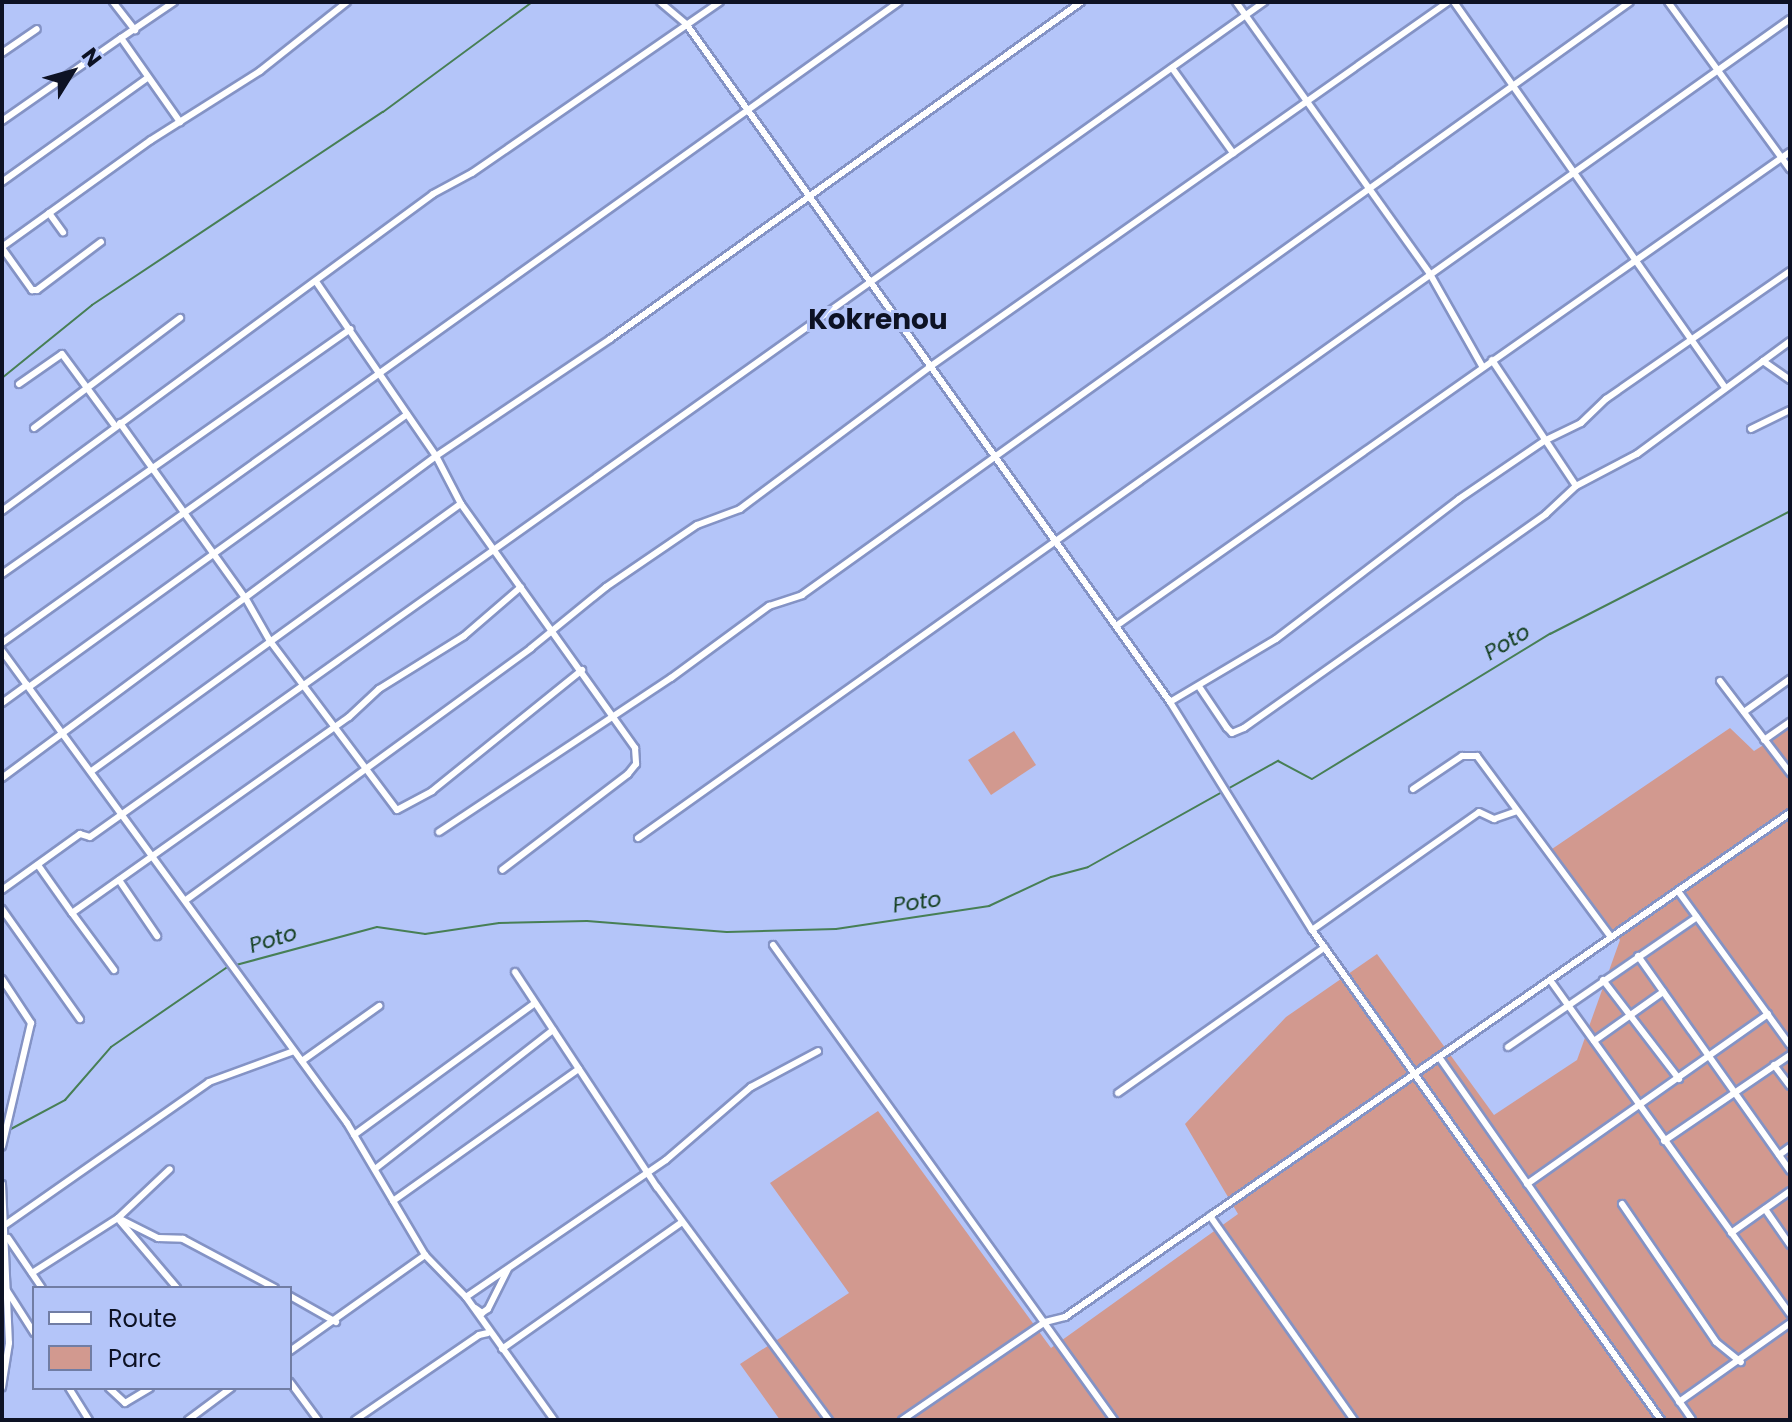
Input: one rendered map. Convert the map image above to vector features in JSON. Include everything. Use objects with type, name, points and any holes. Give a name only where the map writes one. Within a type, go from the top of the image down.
[{"type":"street","points":[[113,2],[135,30]]},
{"type":"street","points":[[2,121],[174,2]]},
{"type":"street","points":[[101,242],[37,290],[32,290],[2,248],[180,122],[260,71],[347,2]]},
{"type":"street","points":[[660,2],[687,25],[1170,702],[1312,930],[1659,1419]]},
{"type":"street","points":[[2,511],[317,283],[433,194],[720,2]]},
{"type":"street","points":[[2,643],[899,2]]},
{"type":"street","points":[[2,778],[436,456],[610,339],[1081,2]]},
{"type":"street","points":[[1236,2],[1430,274],[1482,366]]},
{"type":"street","points":[[2,890],[80,834],[90,837],[1264,2]]},
{"type":"street","points":[[186,900],[366,771],[552,629],[697,525],[740,509],[931,366],[1448,2]]},
{"type":"street","points":[[1454,2],[1515,84],[1633,261],[1725,387]]},
{"type":"street","points":[[439,832],[769,606],[802,595],[993,455],[1630,2]]},
{"type":"street","points":[[1668,2],[1790,169]]},
{"type":"street","points":[[638,838],[1790,19]]},
{"type":"street","points":[[2,53],[37,29]]},
{"type":"street","points":[[121,38],[180,122]]},
{"type":"street","points":[[1172,68],[1233,153]]},
{"type":"street","points":[[2,182],[147,78]]},
{"type":"street","points":[[1116,626],[1790,152]]},
{"type":"street","points":[[49,213],[63,232]]},
{"type":"street","points":[[1170,702],[1200,688],[1276,639],[1459,499],[1544,441],[1581,423],[1606,399],[1790,271]]},
{"type":"street","points":[[317,283],[436,456],[461,504],[497,547],[521,587],[635,748],[633,769],[502,870]]},
{"type":"street","points":[[34,428],[180,318]]},
{"type":"street","points":[[2,574],[149,467],[350,329]]},
{"type":"street","points":[[1200,688],[1227,728],[1236,732],[1546,514],[1576,486],[1637,454],[1790,341]]},
{"type":"street","points":[[19,384],[62,354],[213,553],[246,599],[270,641],[397,810],[432,791],[582,670]]},
{"type":"street","points":[[1492,360],[1576,486]]},
{"type":"street","points":[[1763,361],[1790,380]]},
{"type":"street","points":[[1751,429],[1790,410]]},
{"type":"street","points":[[2,703],[407,414]]},
{"type":"street","points":[[93,770],[461,504]]},
{"type":"street","points":[[72,913],[336,727],[379,689],[464,636],[521,587]]},
{"type":"street","points":[[3,654],[93,770],[186,900],[210,941],[354,1135],[425,1255],[466,1297],[488,1333],[554,1420]]},
{"type":"street","points":[[1744,712],[1790,679]]},
{"type":"street","points":[[1720,681],[1790,773]]},
{"type":"street","points":[[1764,740],[1790,722]]},
{"type":"street","points":[[1413,789],[1471,753],[1611,937]]},
{"type":"street","points":[[1312,930],[1479,812],[1494,819],[1517,811]]},
{"type":"street","points":[[902,1420],[1045,1322],[1065,1317],[1790,813]]},
{"type":"street","points":[[38,865],[114,970]]},
{"type":"street","points":[[119,880],[157,936]]},
{"type":"street","points":[[1678,891],[1790,1045]]},
{"type":"street","points":[[2,909],[80,1019]]},
{"type":"street","points":[[1508,1047],[1697,917]]},
{"type":"street","points":[[773,945],[1114,1420]]},
{"type":"street","points":[[1118,1093],[1325,947]]},
{"type":"street","points":[[1638,956],[1790,1171]]},
{"type":"street","points":[[515,972],[647,1173],[829,1420]]},
{"type":"street","points":[[2,979],[31,1023],[2,1147]]},
{"type":"street","points":[[1550,980],[1790,1314]]},
{"type":"street","points":[[1603,980],[1679,1079]]},
{"type":"street","points":[[1594,1041],[1663,992]]},
{"type":"street","points":[[354,1135],[535,1003]]},
{"type":"street","points":[[302,1061],[379,1006]]},
{"type":"street","points":[[1527,1184],[1768,1014]]},
{"type":"street","points":[[375,1169],[553,1030]]},
{"type":"street","points":[[5,1225],[209,1082],[294,1051]]},
{"type":"street","points":[[466,1297],[647,1173],[751,1087],[818,1051]]},
{"type":"street","points":[[1664,1141],[1790,1055]]},
{"type":"street","points":[[1439,1057],[1692,1420]]},
{"type":"street","points":[[1774,1065],[1790,1086]]},
{"type":"street","points":[[393,1201],[579,1069]]},
{"type":"street","points":[[1779,1155],[1790,1147]]},
{"type":"street","points":[[32,1273],[118,1218],[170,1169]]},
{"type":"street","points":[[2,1184],[9,1343],[2,1387]]},
{"type":"street","points":[[1731,1233],[1790,1191]]},
{"type":"street","points":[[1622,1204],[1716,1342],[1741,1362]]},
{"type":"street","points":[[1765,1209],[1790,1245]]},
{"type":"street","points":[[1210,1216],[1354,1420]]},
{"type":"street","points":[[118,1218],[175,1286]]},
{"type":"street","points":[[118,1218],[158,1238],[183,1239],[271,1286]]},
{"type":"street","points":[[502,1349],[682,1222]]},
{"type":"street","points":[[6,1236],[41,1286]]},
{"type":"street","points":[[292,1350],[336,1322],[425,1255]]},
{"type":"street","points":[[472,1306],[482,1313],[488,1309],[508,1268]]},
{"type":"street","points":[[5,1288],[32,1330]]},
{"type":"street","points":[[292,1297],[336,1322]]},
{"type":"street","points":[[1679,1402],[1741,1362],[1790,1323]]},
{"type":"street","points":[[355,1420],[469,1341],[488,1333]]},
{"type":"street","points":[[292,1385],[318,1420]]},
{"type":"street","points":[[70,1390],[89,1420]]},
{"type":"street","points":[[111,1390],[125,1403],[147,1390]]},
{"type":"street","points":[[188,1420],[228,1390]]},
{"type":"green space","points":[[1730,728],[1754,751],[1790,728],[1790,1420],[780,1420],[740,1364],[849,1293],[770,1183],[878,1111],[1051,1348],[1238,1214],[1185,1124],[1286,1017],[1377,954],[1494,1115],[1577,1060],[1620,940],[1552,849]]},
{"type":"green space","points":[[1014,731],[1036,765],[991,795],[968,760]]},
{"type":"waterway","points":[[2,378],[92,305],[383,112],[532,2]]},
{"type":"waterway","name":"Poto","points":[[236,965],[377,927],[425,934],[499,923],[587,921],[727,932],[836,929],[989,906],[1051,877],[1088,867],[1278,761],[1312,779],[1550,634],[1790,511]]},
{"type":"waterway","name":"Poto","points":[[9,1130],[65,1100],[111,1047],[229,966]]},
{"type":"district","name":"Kokrenou","points":[[878,320]]}]
